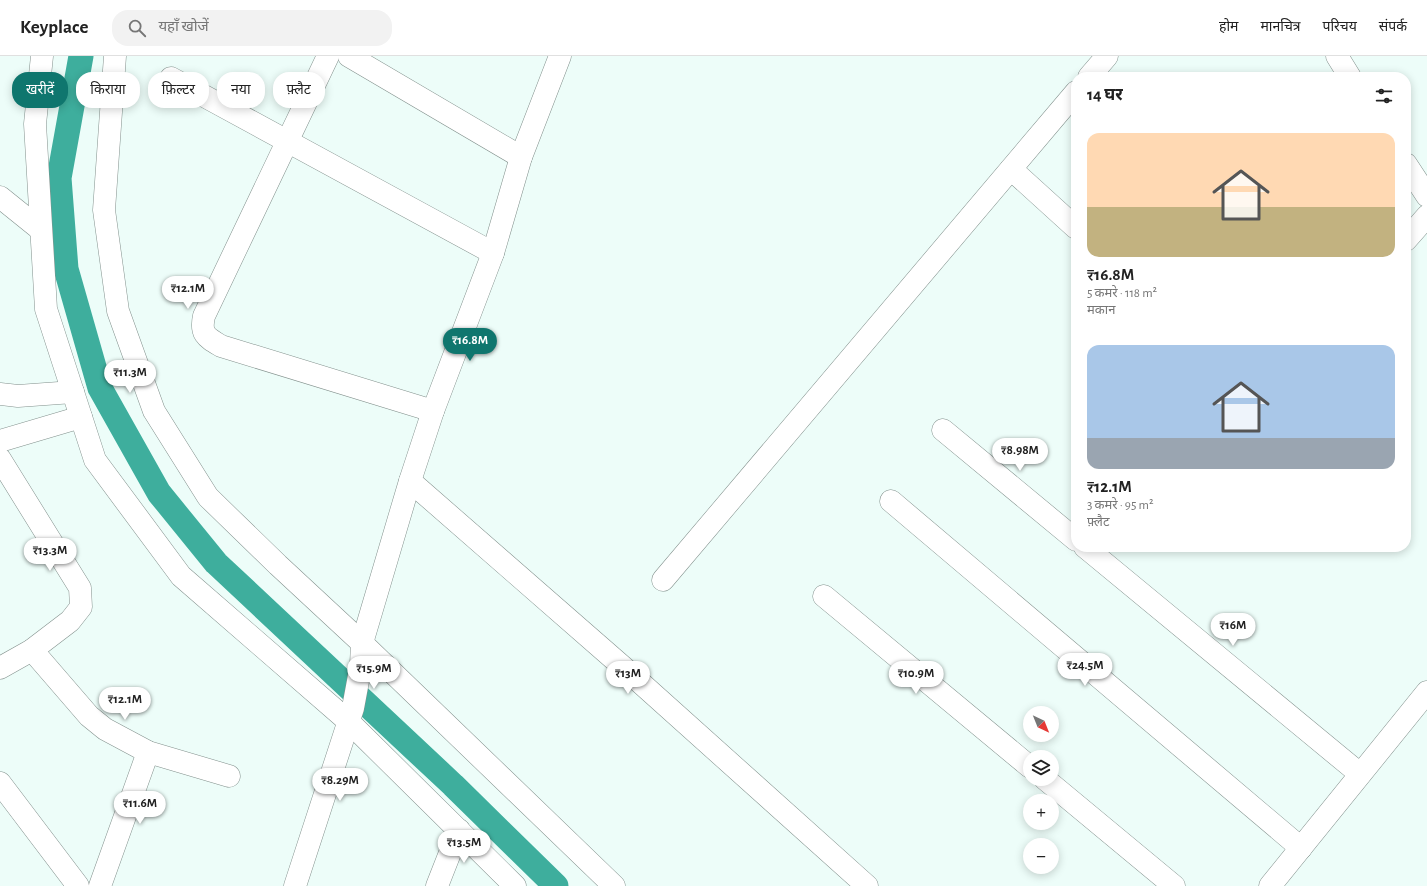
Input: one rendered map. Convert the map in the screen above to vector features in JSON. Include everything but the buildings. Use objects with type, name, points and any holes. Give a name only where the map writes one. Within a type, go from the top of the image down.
[{"type":"street","points":[[42,56],[35,124],[46,309],[95,460],[181,576],[351,714],[459,830],[515,886]]},
{"type":"street","points":[[115,56],[104,210],[118,311],[154,411],[208,497],[614,886]]},
{"type":"street","points":[[328,56],[286,141],[204,316],[202,327],[207,337],[221,346],[433,411]]},
{"type":"street","points":[[349,56],[522,157]]},
{"type":"street","points":[[1093,72],[1107,56]]},
{"type":"street","points":[[1337,56],[1347,72]]},
{"type":"street","points":[[295,886],[351,714],[361,665],[362,643],[410,481],[433,411],[493,253],[522,157],[556,57]]},
{"type":"street","points":[[663,580],[1071,98]]},
{"type":"street","points":[[209,99],[493,253]]},
{"type":"street","points":[[1011,169],[1071,223]]},
{"type":"street","points":[[1411,172],[1427,196]]},
{"type":"street","points":[[0,197],[41,230]]},
{"type":"street","points":[[1411,234],[1427,216]]},
{"type":"street","points":[[0,394],[18,396],[73,392]]},
{"type":"street","points":[[0,441],[81,417]]},
{"type":"street","points":[[943,430],[1071,536]]},
{"type":"street","points":[[0,459],[80,588],[81,607],[70,621],[32,650],[0,668]]},
{"type":"street","points":[[410,481],[623,667],[867,886]]},
{"type":"street","points":[[891,501],[1301,848]]},
{"type":"street","points":[[1091,552],[1360,774]]},
{"type":"street","points":[[824,596],[1023,761]]},
{"type":"street","points":[[32,650],[89,716],[105,729],[148,752],[229,776]]},
{"type":"street","points":[[1270,886],[1427,692]]},
{"type":"street","points":[[100,886],[148,752]]},
{"type":"street","points":[[0,783],[78,886]]},
{"type":"street","points":[[1053,786],[1174,886]]},
{"type":"street","points":[[437,886],[459,830]]},
{"type":"waterway","points":[[81,56],[59,178],[66,269],[100,388],[159,493],[216,563],[453,785],[556,886]]}]
